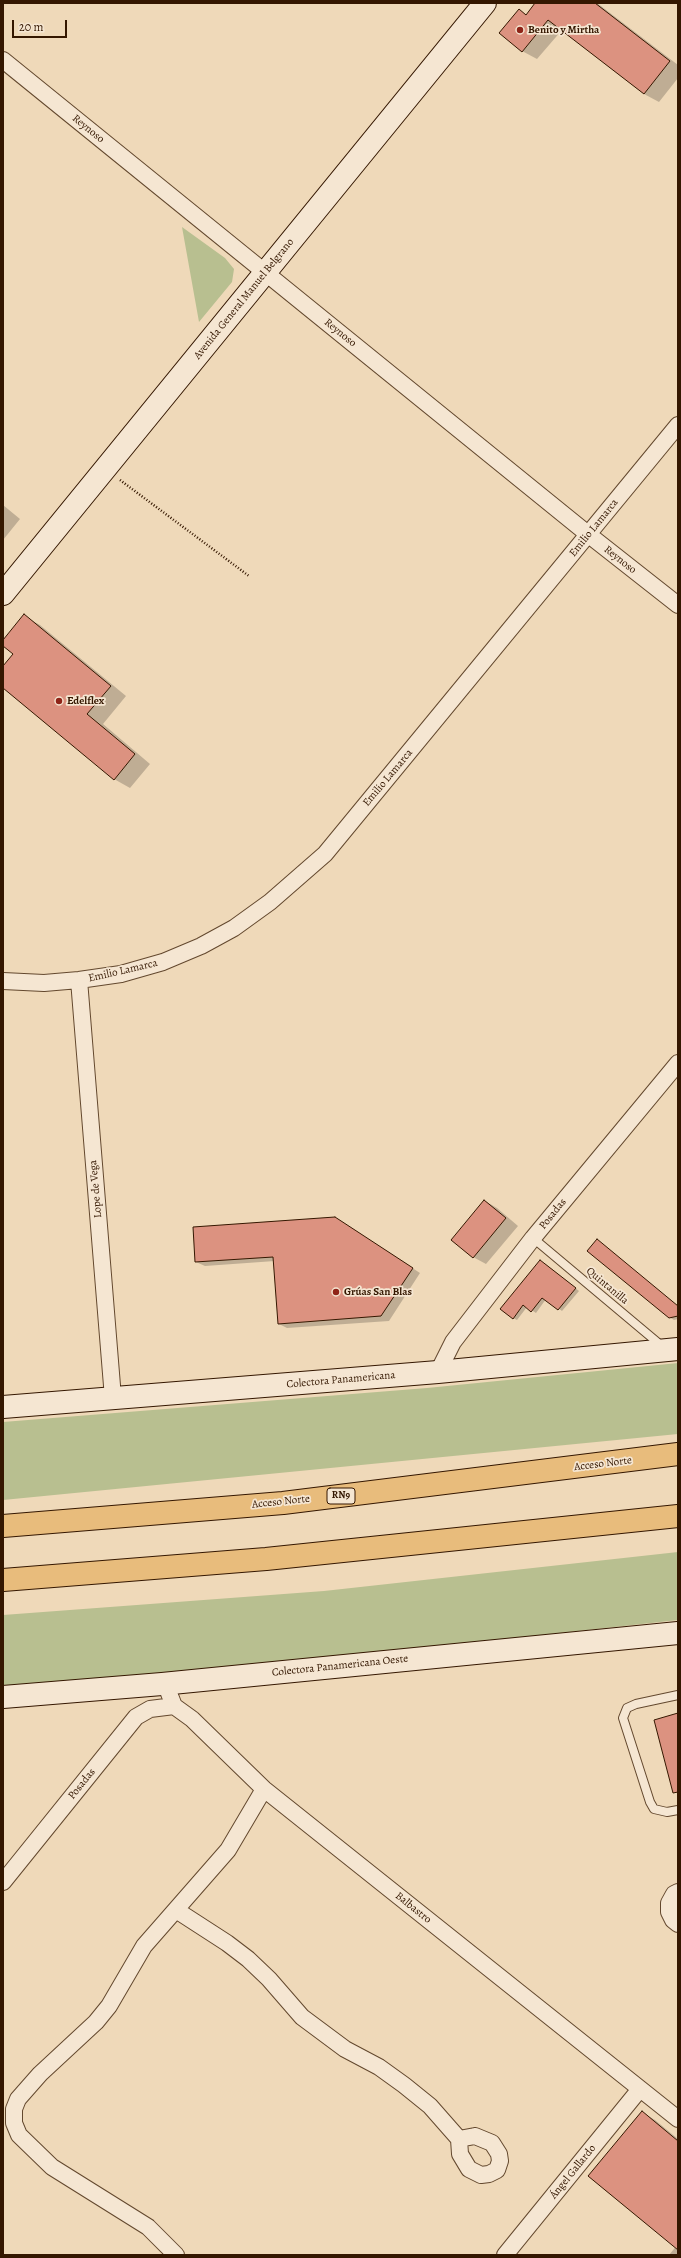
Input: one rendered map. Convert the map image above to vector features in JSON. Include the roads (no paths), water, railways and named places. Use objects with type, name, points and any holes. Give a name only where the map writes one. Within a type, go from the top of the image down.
[{"type":"highway","name":"Acceso Norte","points":[[3,1526],[283,1503],[678,1454]]},
{"type":"highway","points":[[3,1580],[266,1559],[678,1516]]},
{"type":"street","name":"Avenida General Manuel Belgrano","points":[[3,594],[484,3]]},
{"type":"street","name":"Reynoso","points":[[3,60],[589,535],[678,605]]},
{"type":"street","name":"Emilio Lamarca","points":[[3,981],[44,983],[79,980],[121,974],[163,962],[200,946],[234,928],[270,902],[325,854],[678,425]]},
{"type":"street","name":"Lope de Vega","points":[[79,980],[113,1398]]},
{"type":"street","name":"Posadas","points":[[438,1372],[453,1342],[533,1238],[678,1063]]},
{"type":"street","name":"Colectora Panamericana","points":[[3,1407],[438,1372],[673,1349]]},
{"type":"street","name":"Colectora Panamericana Oeste","points":[[3,1697],[678,1633]]},
{"type":"street","points":[[166,1682],[174,1706]]},
{"type":"street","name":"Posadas","points":[[3,1882],[136,1717],[150,1709],[174,1706]]},
{"type":"street","name":"Balbastro","points":[[174,1706],[192,1719],[264,1789],[678,2119]]},
{"type":"street","points":[[176,2255],[148,2226],[52,2167],[19,2135],[14,2123],[14,2109],[18,2099],[40,2074],[105,2011],[144,1946],[228,1850],[264,1789]]},
{"type":"street","points":[[678,1892],[674,1894],[669,1903],[669,1912],[673,1920],[678,1924]]},
{"type":"street","points":[[176,1910],[227,1942],[248,1959],[269,1978],[302,2017],[345,2049],[379,2066],[430,2106],[459,2139]]},
{"type":"street","name":"Ángel Gallardo","points":[[505,2255],[640,2089]]},
{"type":"street","points":[[3,2107],[18,2099]]},
{"type":"street","points":[[3,2132],[19,2135]]},
{"type":"lane","name":"Quintanilla","points":[[533,1238],[673,1349]]},
{"type":"lane","points":[[678,1694],[636,1704],[627,1708],[623,1718],[650,1802],[654,1809],[667,1812],[678,1810]]},
{"type":"place","name":"Benito y Mirtha","points":[[520,30]]},
{"type":"place","name":"Edelflex","points":[[59,701]]},
{"type":"place","name":"Grúas San Blas","points":[[336,1292]]}]
